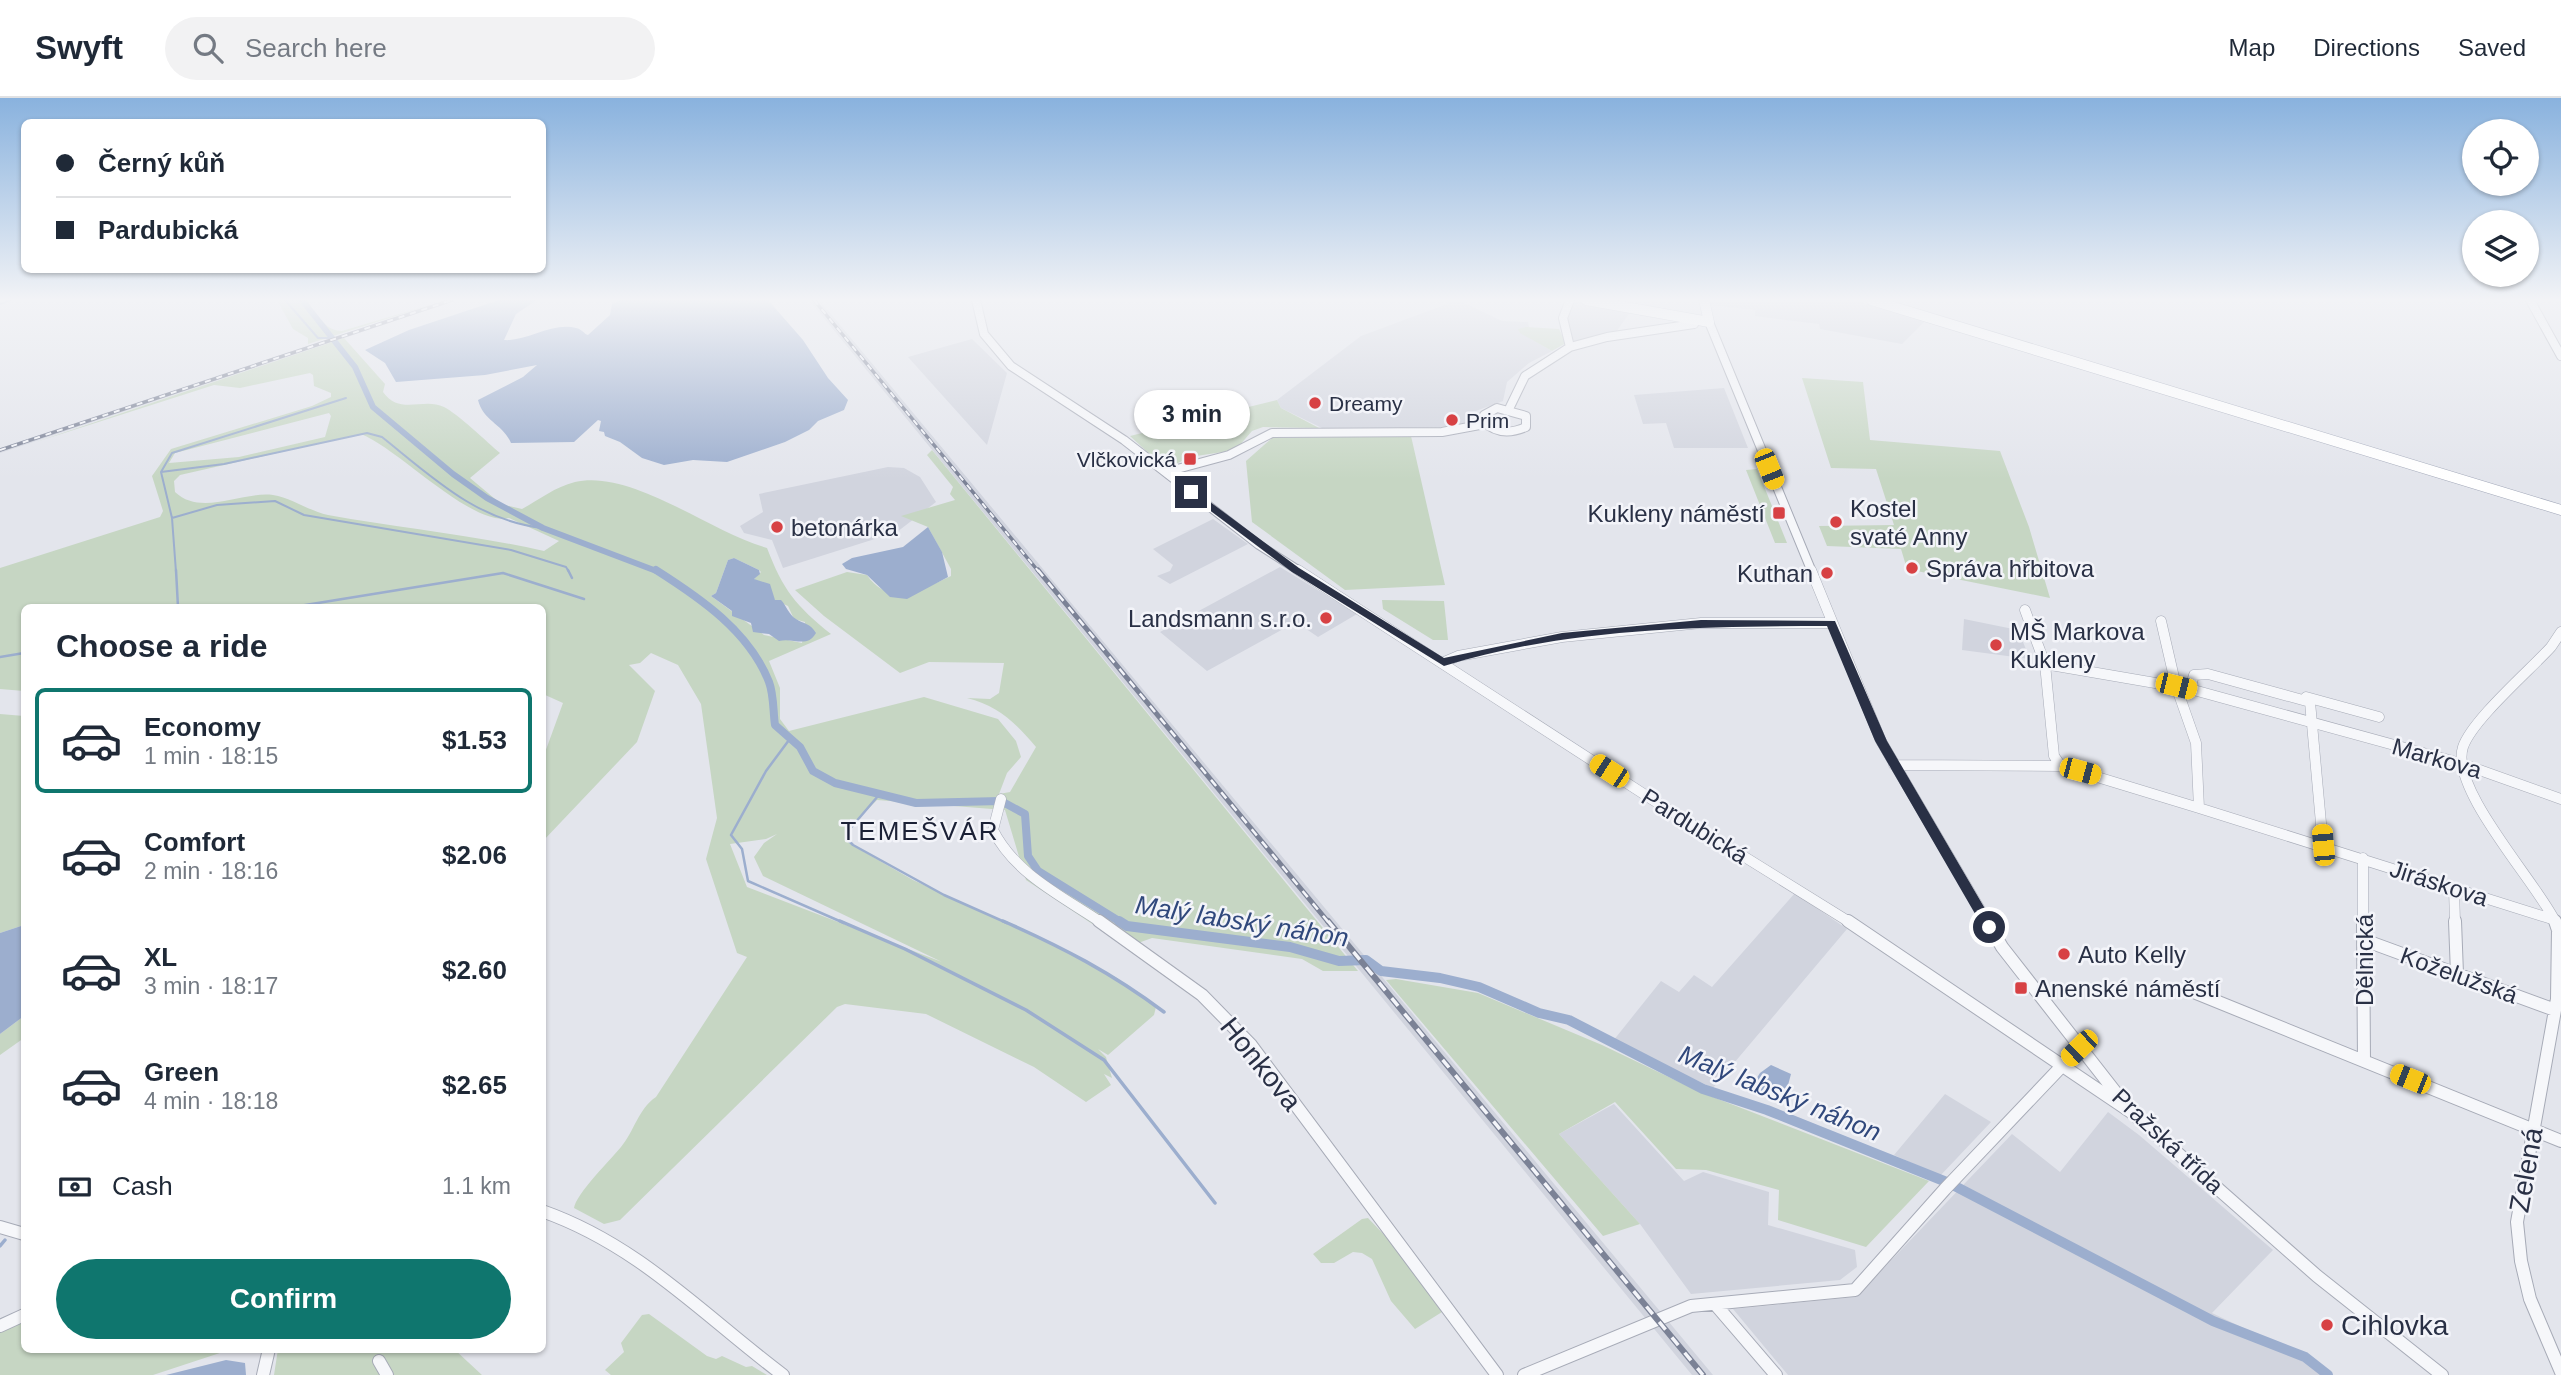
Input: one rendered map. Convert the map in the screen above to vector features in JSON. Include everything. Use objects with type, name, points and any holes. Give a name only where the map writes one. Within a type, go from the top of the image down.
[{"type":"main road","points":[[2067,360],[2558,509]]},
{"type":"street","name":"Pardubická","points":[[1005,360],[1041,388],[1124,440],[1296,570],[1444,662],[1653,800],[1848,921],[2131,1112]]},
{"type":"street","points":[[1509,408],[1516,386],[1531,369],[1547,360]]},
{"type":"street","name":"Pražská třída","points":[[1724,360],[1868,714],[1894,765],[2002,947],[2131,1112],[2317,1276],[2442,1375]]},
{"type":"street","points":[[1509,408],[1526,416],[1526,427],[1509,432],[1494,430],[1485,424],[1483,418],[1487,412],[1509,408]]},
{"type":"street","points":[[1166,472],[1191,462],[1231,455],[1258,437],[1272,433],[1442,432],[1485,424]]},
{"type":"street","points":[[2025,610],[2045,664],[2054,757],[2061,766]]},
{"type":"street","points":[[2161,621],[2176,686],[2196,743],[2203,809]]},
{"type":"street","points":[[1444,662],[1458,656],[1562,637],[1701,623],[1831,623]]},
{"type":"street","points":[[2460,763],[2466,740],[2534,667],[2561,632]]},
{"type":"street","name":"Markova","points":[[2045,664],[2190,689],[2460,763],[2561,799]]},
{"type":"street","name":"Markova","points":[[2190,689],[2194,675],[2208,674],[2305,701],[2306,697],[2379,717]]},
{"type":"street","points":[[2305,701],[2310,702],[2323,845]]},
{"type":"street","name":"Zelená","points":[[2460,763],[2476,801],[2558,921],[2555,1010],[2517,1222],[2517,1250],[2545,1338],[2561,1372]]},
{"type":"street","name":"Jiráskova","points":[[1894,765],[2061,766],[2323,845],[2558,921]]},
{"type":"street","name":"Honkova","points":[[1000,801],[993,830],[1002,846],[1023,870],[1123,937],[1202,995],[1251,1045],[1497,1375]]},
{"type":"street","name":"Dělnická","points":[[2363,858],[2364,1061]]},
{"type":"street","points":[[2454,888],[2457,974]]},
{"type":"street","name":"Koželužská","points":[[2364,940],[2555,1010]]},
{"type":"street","points":[[2196,993],[2561,1141]]},
{"type":"street","points":[[1524,1375],[1691,1306],[1855,1290],[1950,1184],[2079,1048]]},
{"type":"street","points":[[546,1212],[576,1222],[622,1246],[668,1281],[729,1335],[783,1375]]},
{"type":"street","points":[[0,1227],[21,1233]]},
{"type":"street","points":[[1715,1304],[1776,1375]]},
{"type":"street","points":[[0,1326],[21,1316]]},
{"type":"street","points":[[263,1375],[268,1353]]},
{"type":"street","points":[[379,1361],[387,1375]]},
{"type":"shaded area","points":[[266,360],[280,360],[0,453],[0,448]]},
{"type":"shaded area","points":[[858,360],[869,360],[1713,1375],[1692,1375]]},
{"type":"shaded area","points":[[910,360],[993,360],[1007,373],[987,445]]},
{"type":"shaded area","points":[[1330,360],[1536,360],[1507,382],[1503,401],[1473,412],[1476,416],[1474,421],[1440,427],[1322,428],[1281,408],[1277,400]]},
{"type":"shaded area","points":[[1724,388],[1748,448],[1674,448],[1666,423],[1643,424],[1634,395]]},
{"type":"shaded area","points":[[888,467],[904,468],[920,477],[936,502],[897,532],[783,568],[772,540],[744,533],[740,526],[763,512],[759,494]]},
{"type":"shaded area","points":[[1213,519],[1248,544],[1170,584],[1157,576],[1170,571],[1173,565],[1153,549]]},
{"type":"shaded area","points":[[1280,567],[1357,614],[1318,637],[1296,622],[1207,671],[1160,632]]},
{"type":"shaded area","points":[[1964,619],[2018,630],[2030,659],[1962,650]]},
{"type":"shaded area","points":[[1795,893],[1847,929],[1713,1088],[1613,1041],[1661,981],[1679,992],[1694,975],[1712,987]]},
{"type":"shaded area","points":[[1945,1094],[1991,1122],[1940,1176],[1894,1155]]},
{"type":"shaded area","points":[[1614,1104],[1684,1181],[1703,1172],[1769,1192],[1768,1225],[1855,1250],[1857,1267],[1840,1280],[1691,1294],[1640,1224],[1559,1134]]},
{"type":"shaded area","points":[[2108,1112],[2139,1135],[2273,1250],[2212,1313],[2305,1357],[2327,1375],[1788,1375],[1733,1309],[1856,1297],[2012,1134],[2060,1172]]},
{"type":"green space","points":[[280,360],[363,360],[385,384],[383,392],[390,399],[404,405],[436,404],[444,407],[500,453],[470,478],[501,504],[522,509],[568,484],[597,480],[646,493],[767,548],[792,596],[808,615],[831,634],[769,661],[780,688],[780,719],[789,731],[924,697],[998,719],[1016,741],[1021,757],[1007,773],[999,794],[1010,792],[1036,747],[1005,716],[967,698],[990,699],[999,693],[1004,663],[929,662],[900,673],[824,616],[795,590],[847,572],[867,575],[885,591],[896,593],[918,590],[951,576],[951,569],[928,527],[901,516],[955,500],[950,494],[953,487],[927,455],[932,450],[1358,971],[1323,971],[1302,959],[1152,938],[1127,947],[1026,880],[1005,810],[877,800],[857,820],[850,819],[848,839],[852,845],[913,880],[1117,978],[1156,1007],[1154,1015],[1108,1055],[1098,1049],[1106,1057],[1112,1078],[1104,1074],[1111,1085],[1086,1102],[1034,1067],[926,1014],[845,1004],[837,1007],[620,1220],[604,1224],[574,1208],[576,1202],[625,1141],[640,1114],[656,1097],[747,957],[737,953],[706,859],[717,818],[701,704],[678,665],[651,653],[640,663],[629,665],[655,691],[637,742],[546,838],[546,750],[563,703],[546,695],[546,604],[21,604],[21,691],[0,689],[0,568],[160,517],[163,511],[152,476],[171,449],[312,406],[331,397],[331,393],[314,386],[313,375],[310,373],[240,388],[214,385],[36,442]],"holes":[[[329,413],[331,416],[325,437],[239,457],[169,463],[175,453]],[[361,434],[377,442],[435,485],[476,511],[494,518],[509,518],[559,541],[544,551],[328,515],[273,495],[210,503],[185,499],[175,492],[174,481],[180,475]],[[734,558],[759,570],[761,572],[754,579],[775,600],[788,606],[794,619],[805,622],[802,643],[764,635],[711,596],[716,593],[728,560]],[[777,834],[764,843],[754,857],[763,876],[942,962],[747,887],[730,844],[766,839]]]},
{"type":"green space","points":[[1802,378],[1863,382],[1870,440],[2000,451],[2029,527],[2050,598],[1907,569],[1901,549],[1827,546],[1819,526],[1894,525],[1876,469],[1831,468]]},
{"type":"green space","points":[[1277,400],[1281,408],[1319,428],[1263,427],[1252,431],[1239,446],[1229,451],[1190,457],[1174,465],[1156,460],[1130,436]]},
{"type":"green space","points":[[1411,436],[1445,585],[1345,590],[1252,522],[1246,461],[1272,438]]},
{"type":"green space","points":[[1757,469],[1787,543],[1775,543],[1746,470]]},
{"type":"green space","points":[[1382,600],[1444,601],[1448,640],[1433,640],[1383,609]]},
{"type":"green space","points":[[0,714],[21,716],[21,926],[0,933]]},
{"type":"green space","points":[[1396,979],[1478,993],[1602,1045],[1700,1092],[1929,1181],[1866,1247],[1778,1220],[1779,1190],[1706,1170],[1676,1169],[1615,1102],[1559,1134],[1640,1224],[1603,1236],[1386,980]]},
{"type":"green space","points":[[21,1018],[21,1040],[0,1055],[0,1034]]},
{"type":"green space","points":[[1368,1218],[1391,1242],[1442,1312],[1415,1329],[1391,1301],[1372,1259],[1362,1253],[1353,1252],[1334,1263],[1321,1263],[1313,1254],[1362,1219]]},
{"type":"green space","points":[[21,1313],[21,1353],[220,1353],[153,1375],[0,1375],[0,1324]]},
{"type":"green space","points":[[649,1314],[707,1356],[716,1359],[722,1356],[746,1367],[752,1366],[767,1375],[611,1375],[605,1370],[624,1352],[621,1343],[642,1315]]},
{"type":"green space","points":[[277,1353],[458,1353],[482,1375],[274,1375]]},
{"type":"water","points":[[380,360],[816,360],[848,400],[844,410],[818,421],[809,430],[785,442],[727,462],[693,460],[664,465],[642,458],[620,442],[605,436],[604,432],[599,431],[601,421],[598,420],[574,442],[511,443],[484,413],[478,400],[523,377],[537,365],[485,375],[396,382],[385,363]]},
{"type":"water","points":[[928,527],[942,552],[948,577],[907,599],[890,597],[867,575],[846,569],[842,564],[852,558],[903,547]]},
{"type":"water","points":[[734,558],[759,570],[760,574],[754,579],[770,584],[775,600],[781,600],[794,617],[814,630],[816,633],[812,638],[804,642],[779,641],[769,634],[753,632],[751,623],[732,616],[732,611],[711,596],[716,593],[728,560]]},
{"type":"water","points":[[21,926],[21,1018],[0,1034],[0,933]]},
{"type":"water","points":[[1771,1065],[1791,1074],[1787,1089],[1770,1085],[1764,1093],[1748,1092],[1760,1073]]},
{"type":"water","points":[[226,1360],[245,1363],[246,1375],[166,1375]]},
{"type":"waterway","name":"Malý labský náhon","points":[[349,360],[373,407],[453,474],[487,498],[543,528],[659,572]]},
{"type":"waterway","points":[[161,472],[172,453],[346,398]]},
{"type":"waterway","points":[[161,472],[224,464],[367,433],[382,437],[438,482],[476,507],[519,524],[543,528]]},
{"type":"waterway","points":[[161,472],[172,518]]},
{"type":"waterway","points":[[172,518],[217,505],[275,501],[304,515],[511,550],[566,567],[569,572]]},
{"type":"waterway","points":[[172,518],[176,572]]},
{"type":"waterway","points":[[176,570],[178,604]]},
{"type":"waterway","points":[[569,572],[572,578]]},
{"type":"waterway","name":"Malý labský náhon","points":[[659,572],[722,617],[749,647],[769,682],[775,725],[800,747],[813,771],[835,783],[916,803],[1001,801],[1025,814],[1028,856],[1038,871],[1122,923]]},
{"type":"waterway","points":[[312,604],[503,573],[584,599]]},
{"type":"waterway","points":[[0,657],[21,654]]},
{"type":"waterway","points":[[789,740],[766,771],[731,835],[742,849],[748,881],[844,923]]},
{"type":"waterway","points":[[878,796],[849,830],[847,839],[853,845],[944,895],[1007,923]]},
{"type":"waterway","points":[[840,921],[905,949],[1026,1010],[1104,1060],[1215,1203]]},
{"type":"waterway","points":[[1003,921],[1086,962],[1164,1012]]},
{"type":"waterway","name":"Malý labský náhon","points":[[1119,921],[1127,926],[1290,947],[1339,961],[1366,960],[1381,971],[1440,978],[1479,987],[1539,1013],[1569,1020],[1703,1089],[1767,1110],[1949,1183],[2213,1321],[2305,1357],[2328,1375]]},
{"type":"waterway","points":[[0,1246],[5,1240]]},
{"type":"railway","points":[[0,450],[272,360]]},
{"type":"railway","points":[[863,360],[1039,572]]},
{"type":"railway","points":[[1038,570],[1329,923]]},
{"type":"railway","points":[[1328,921],[1703,1375]]},
{"type":"place","name":"Dreamy","points":[[1315,403]]},
{"type":"place","name":"Prim","points":[[1452,420]]},
{"type":"place","name":"Vlčkovická","points":[[1190,459]]},
{"type":"place","name":"Kukleny náměstí","points":[[1779,513]]},
{"type":"place","name":"Kostel svaté Anny","points":[[1836,522]]},
{"type":"place","name":"betonárka","points":[[777,527]]},
{"type":"place","name":"Správa hřbitova","points":[[1912,568]]},
{"type":"place","name":"Kuthan","points":[[1827,573]]},
{"type":"place","name":"Landsmann s.r.o.","points":[[1326,618]]},
{"type":"place","name":"MŠ Markova Kukleny","points":[[1996,645]]},
{"type":"place","name":"Auto Kelly","points":[[2064,954]]},
{"type":"place","name":"Anenské náměstí","points":[[2021,988]]},
{"type":"place","name":"Cihlovka","points":[[2327,1325]]},
{"type":"district","name":"TEMEŠVÁR","points":[[920,831]]},
{"type":"route","points":[[1191,492],[1296,570],[1444,662],[1458,656],[1562,637],[1701,623],[1831,623],[1881,741],[1989,927]]}]
